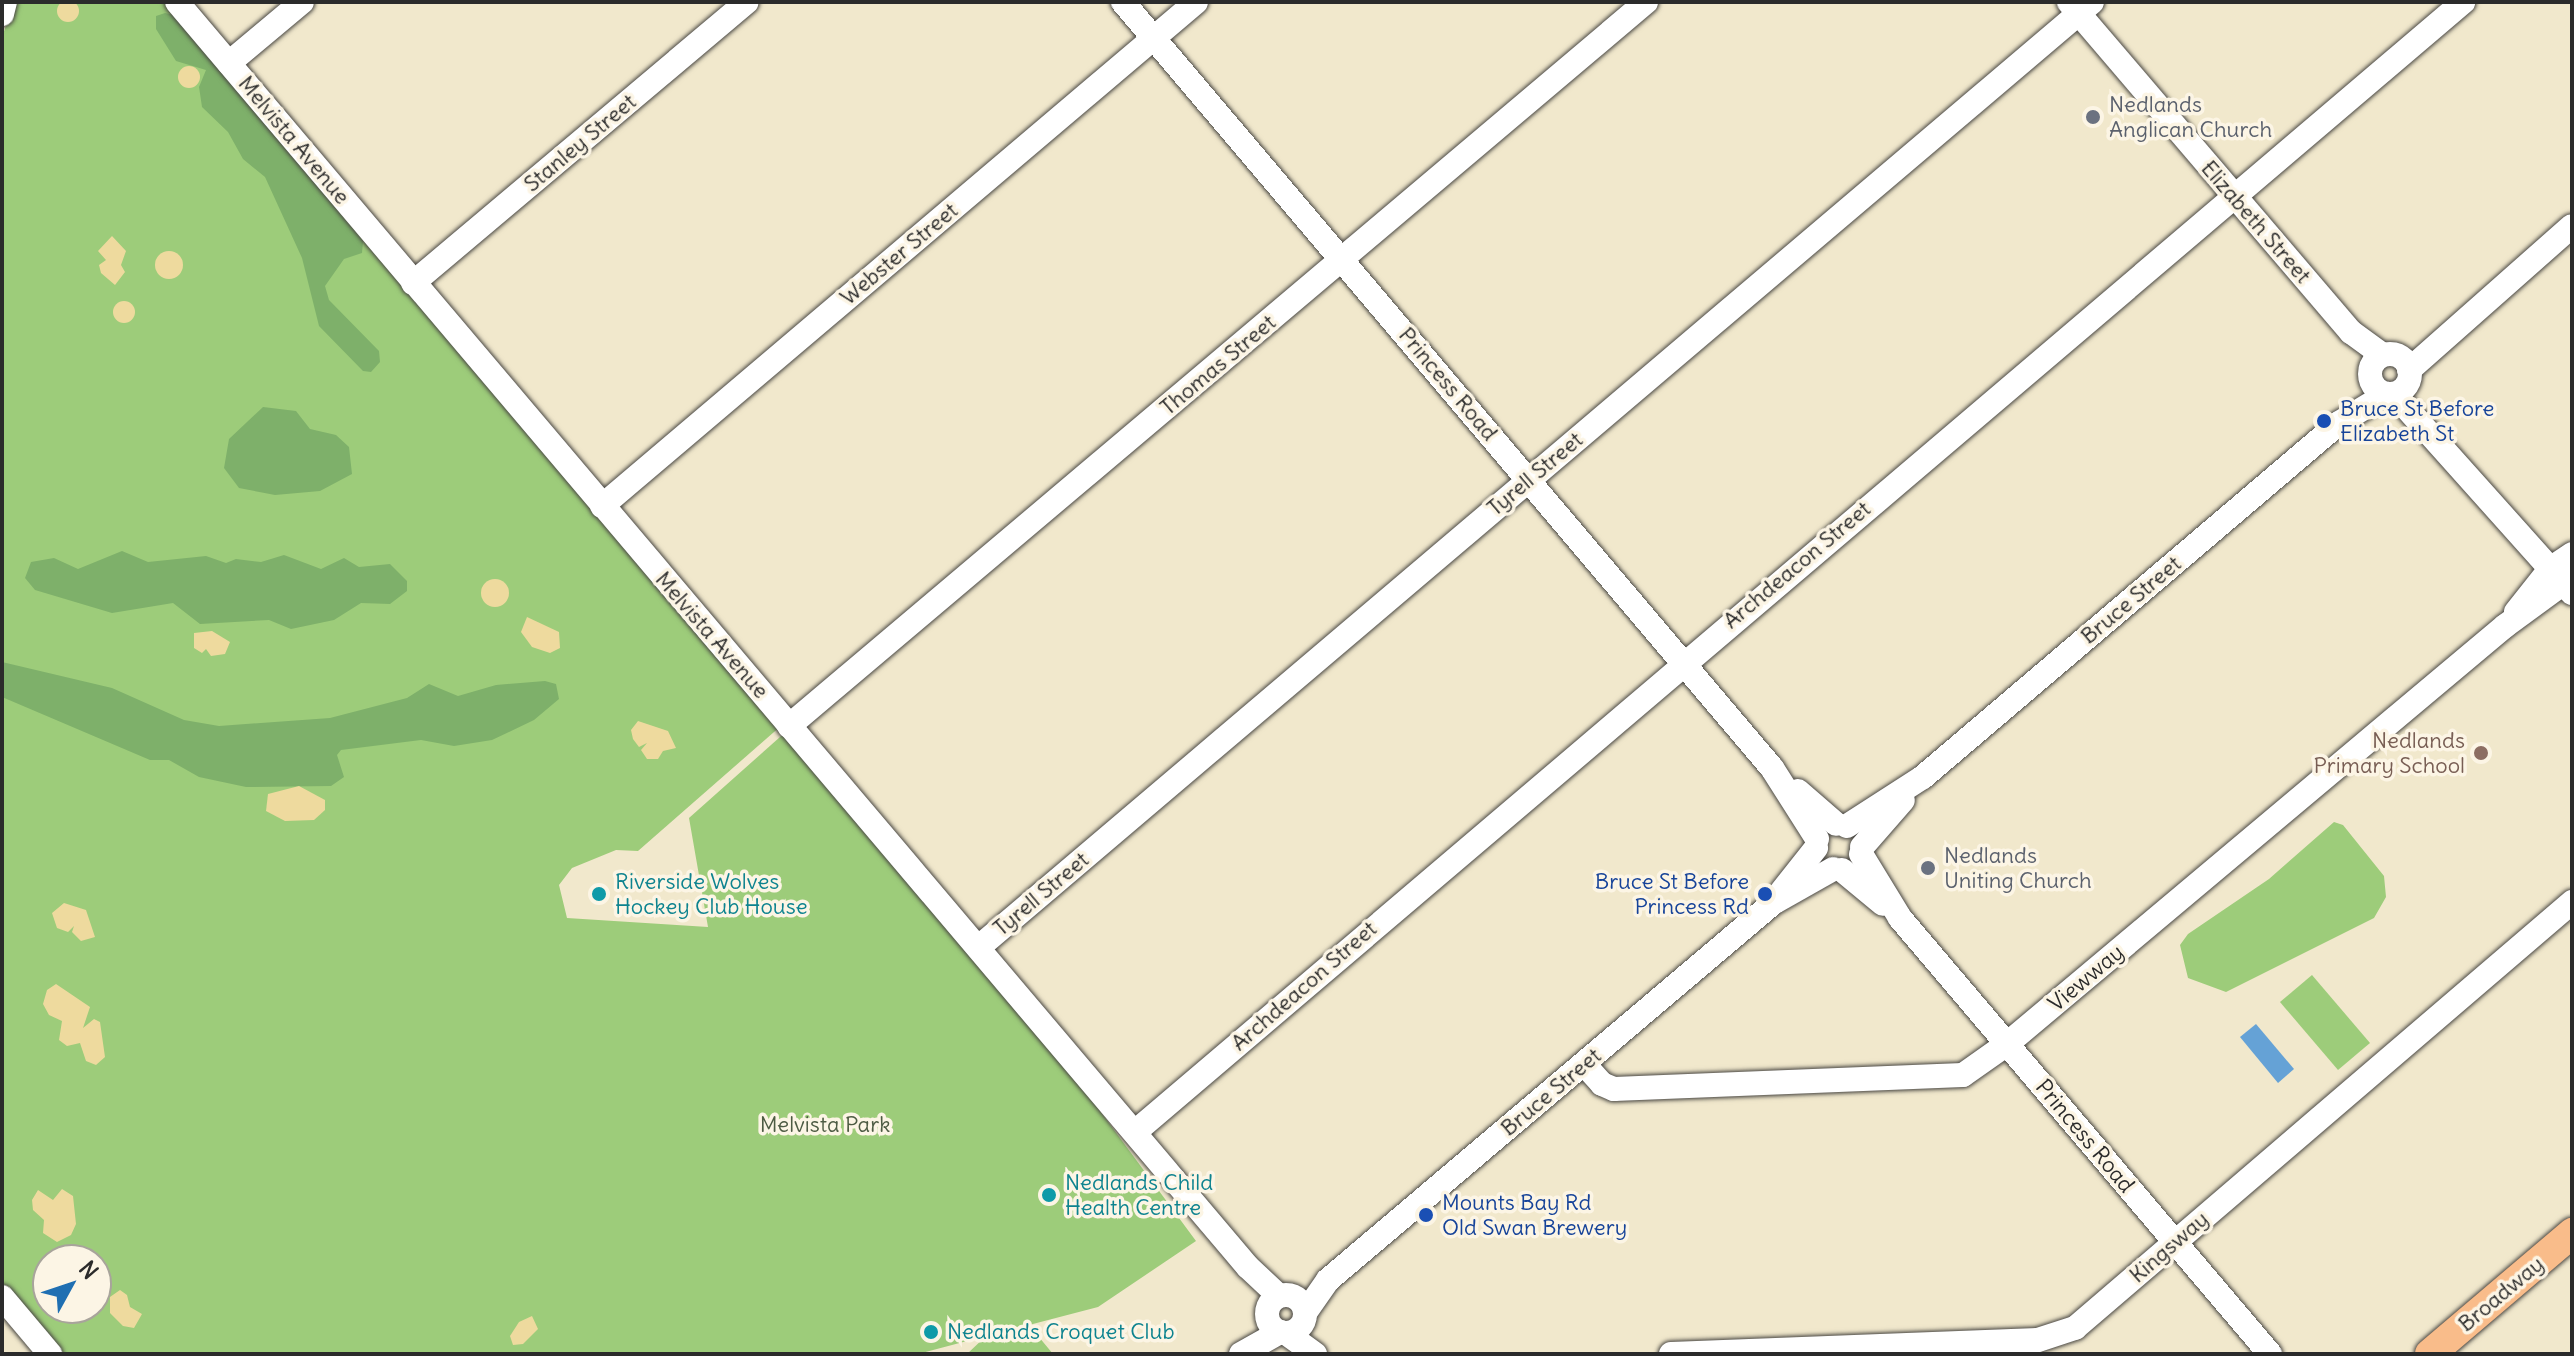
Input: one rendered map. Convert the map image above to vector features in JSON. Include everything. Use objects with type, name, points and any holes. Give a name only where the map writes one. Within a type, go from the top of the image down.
[{"type":"main road","name":"Broadway","points":[[2430,1354],[2572,1233]]},
{"type":"main road","name":"Broadway","points":[[2450,1354],[2572,1251]]},
{"type":"street","points":[[2,14],[5,2]]},
{"type":"street","name":"Melvista Avenue","points":[[177,2],[1135,1132],[1316,1354]]},
{"type":"street","points":[[229,63],[302,2]]},
{"type":"street","name":"Stanley Street","points":[[413,283],[747,2]]},
{"type":"street","name":"Princess Road","points":[[1123,2],[1829,834]]},
{"type":"street","name":"Webster Street","points":[[602,506],[1196,2]]},
{"type":"street","name":"Thomas Street","points":[[789,726],[1646,2]]},
{"type":"street","name":"Archdeacon Street","points":[[1135,1132],[1683,661],[2463,2]]},
{"type":"street","name":"Elizabeth Street","points":[[2080,6],[2234,196],[2390,375],[2423,421],[2565,581]]},
{"type":"street","name":"Tyrell Street","points":[[979,947],[2080,6]]},
{"type":"street","name":"Bruce Street","points":[[1773,903],[1849,860],[1923,777],[2339,423],[2390,375],[2442,337],[2572,226]]},
{"type":"street","name":"Viewway","points":[[1584,1064],[1614,1089],[1963,1075],[2007,1044],[2505,626],[2565,581],[2572,554]]},
{"type":"street","name":"Bruce Street","points":[[1242,1352],[1773,903],[1829,834],[1923,777]]},
{"type":"street","points":[[1829,834],[1820,859],[1849,860]]},
{"type":"street","points":[[1829,834],[1849,860]]},
{"type":"street","name":"Princess Road","points":[[1849,860],[2270,1354]]},
{"type":"street","name":"Kingsway","points":[[1671,1354],[2038,1340],[2075,1328],[2572,902]]},
{"type":"street","points":[[2,1297],[50,1354]]},
{"type":"green space","name":"Melvista Park","points":[[13,2],[170,2],[782,725],[638,851],[616,850],[572,868],[559,885],[567,918],[708,927],[689,818],[789,729],[979,947],[1196,1241],[1098,1307],[1029,1325],[1053,1354],[967,1354],[986,1336],[918,1354],[54,1354],[2,1292],[2,38]]},
{"type":"green space","points":[[165,13],[174,15],[363,241],[362,253],[344,259],[325,286],[329,300],[379,351],[380,362],[371,372],[363,371],[319,326],[302,258],[265,177],[243,159],[228,132],[202,107],[199,87],[206,70],[176,61],[156,29],[156,16]]},
{"type":"green space","points":[[263,407],[296,411],[310,429],[336,435],[349,447],[352,474],[320,491],[275,495],[239,488],[224,468],[229,439]]},
{"type":"green space","points":[[122,551],[148,562],[206,556],[226,563],[236,559],[261,562],[284,555],[321,569],[344,558],[359,567],[390,564],[407,581],[407,591],[390,604],[361,603],[334,620],[291,629],[269,620],[200,624],[173,603],[112,613],[35,590],[25,578],[31,562],[54,558],[78,569]]},
{"type":"green space","points":[[2,662],[112,688],[184,720],[219,726],[330,718],[407,698],[429,684],[458,696],[496,685],[545,681],[556,684],[559,699],[534,720],[492,740],[454,746],[421,740],[341,750],[337,755],[344,777],[331,786],[246,787],[199,777],[169,760],[150,760],[2,697]]},
{"type":"green space","points":[[2334,822],[2343,825],[2384,876],[2386,897],[2374,918],[2226,992],[2188,978],[2180,945],[2188,934],[2269,879]]},
{"type":"green space","points":[[2312,975],[2370,1043],[2338,1070],[2280,1002]]},
{"type":"sand","points":[[68,0],[76,3],[79,11],[76,19],[68,22],[60,19],[57,11],[60,3]]},
{"type":"sand","points":[[189,66],[197,69],[200,77],[197,85],[189,88],[181,85],[178,77],[181,69]]},
{"type":"sand","points":[[112,236],[126,251],[121,265],[125,272],[115,285],[101,273],[99,265],[106,260],[98,251]]},
{"type":"sand","points":[[169,251],[179,255],[183,265],[179,275],[169,279],[159,275],[155,265],[159,255]]},
{"type":"sand","points":[[124,301],[132,304],[135,312],[132,320],[124,323],[116,320],[113,312],[116,304]]},
{"type":"sand","points":[[495,579],[505,583],[509,593],[505,603],[495,607],[485,603],[481,593],[485,583]]},
{"type":"sand","points":[[527,617],[559,632],[560,648],[550,653],[532,647],[521,632]]},
{"type":"sand","points":[[212,631],[230,642],[225,654],[211,656],[206,649],[202,653],[194,648],[194,633]]},
{"type":"sand","points":[[638,721],[668,731],[676,748],[663,751],[658,759],[647,759],[641,750],[647,743],[639,747],[633,739],[631,730]]},
{"type":"sand","points":[[299,786],[325,800],[325,810],[314,820],[285,821],[266,811],[268,794]]},
{"type":"sand","points":[[64,903],[86,910],[95,937],[81,941],[72,932],[74,926],[68,932],[57,928],[52,913]]},
{"type":"sand","points":[[56,984],[90,1007],[83,1028],[94,1019],[100,1022],[105,1057],[96,1065],[86,1061],[80,1043],[67,1046],[59,1040],[62,1021],[49,1015],[43,1004],[47,990]]},
{"type":"sand","points":[[62,1189],[73,1196],[76,1224],[71,1235],[57,1242],[43,1233],[44,1220],[33,1210],[32,1200],[38,1190],[53,1200]]},
{"type":"sand","points":[[120,1290],[127,1295],[130,1307],[142,1314],[134,1328],[123,1326],[112,1315],[112,1296]]},
{"type":"sand","points":[[532,1316],[538,1329],[523,1344],[513,1345],[510,1336],[519,1322]]},
{"type":"water","points":[[2256,1024],[2294,1069],[2278,1083],[2240,1037]]},
{"type":"place","name":"Nedlands Anglican Church","points":[[2093,117]]},
{"type":"place","name":"Bruce St Before Elizabeth St","points":[[2324,421]]},
{"type":"place","name":"Nedlands Primary School","points":[[2481,753]]},
{"type":"place","name":"Nedlands Uniting Church","points":[[1928,868]]},
{"type":"place","name":"Riverside Wolves Hockey Club House","points":[[599,894]]},
{"type":"place","name":"Bruce St Before Princess Rd","points":[[1765,894]]},
{"type":"place","name":"Nedlands Child Health Centre","points":[[1049,1195]]},
{"type":"place","name":"Mounts Bay Rd Old Swan Brewery","points":[[1426,1215]]},
{"type":"place","name":"Nedlands Croquet Club","points":[[931,1332]]}]
